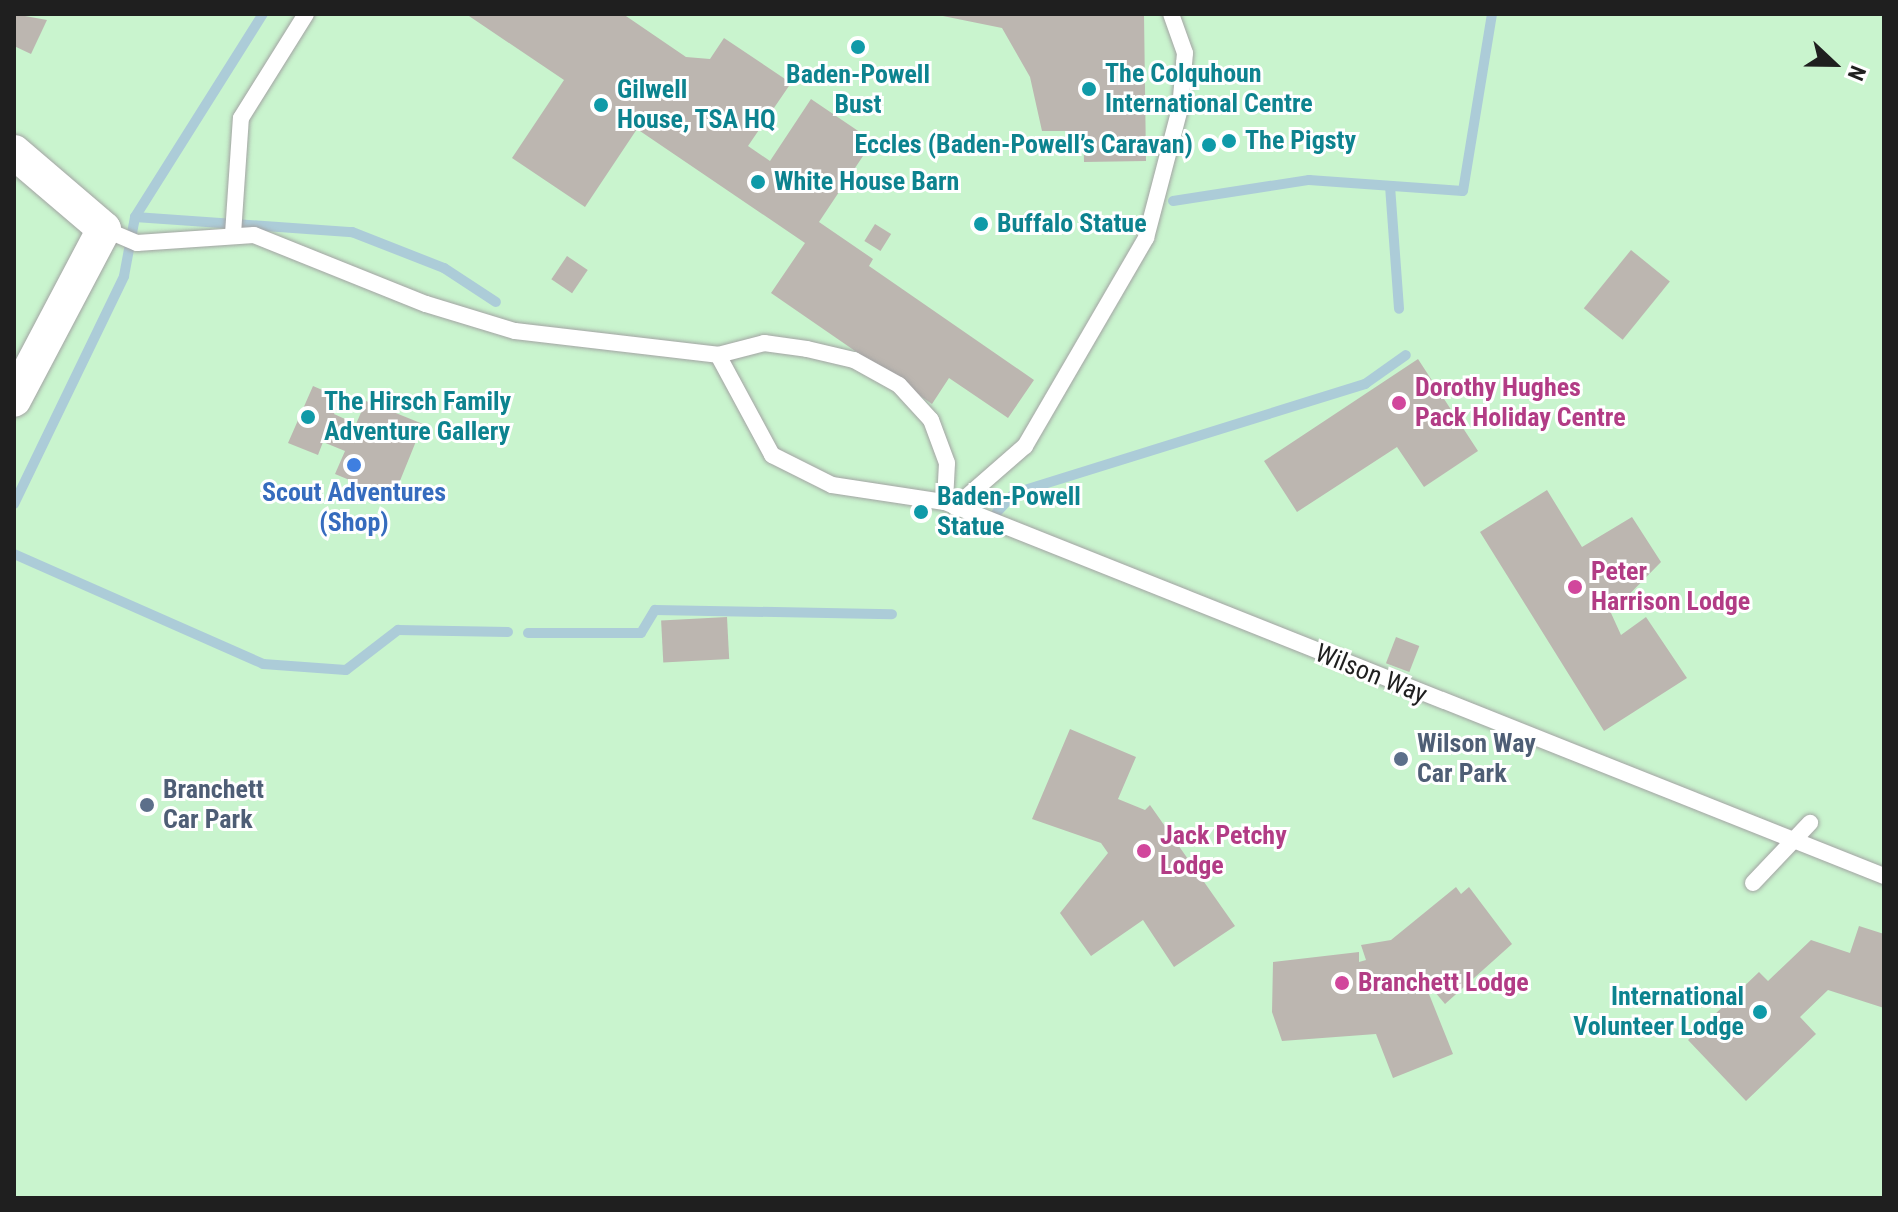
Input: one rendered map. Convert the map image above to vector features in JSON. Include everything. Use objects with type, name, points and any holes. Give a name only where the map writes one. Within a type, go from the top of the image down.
[{"type":"street","points":[[14,152],[104,229],[14,400]]},
{"type":"lane","points":[[233,234],[231,214],[241,118],[306,14]]},
{"type":"lane","points":[[950,504],[1025,446],[1146,238],[1180,108],[1185,53],[1171,14]]},
{"type":"lane","points":[[104,229],[137,243],[233,234],[319,257],[426,304],[515,331],[718,355],[764,343],[854,360],[899,385],[931,420],[947,463],[950,504]]},
{"type":"lane","name":"Wilson Way","points":[[718,355],[772,455],[832,485],[950,504],[1787,841],[1884,876]]},
{"type":"lane","points":[[1753,883],[1787,841],[1810,823]]},
{"type":"green space","points":[[14,14],[1884,14],[1884,1198],[14,1198]]},
{"type":"building","points":[[14,14],[47,20],[31,54],[14,46]]},
{"type":"building","points":[[466,14],[623,14],[686,57],[710,59],[724,38],[791,83],[748,146],[770,161],[811,99],[873,141],[819,222],[873,259],[869,266],[1034,380],[1008,418],[949,378],[932,404],[771,293],[805,243],[637,129],[585,207],[512,158],[564,80]]},
{"type":"building","name":"The Colquhoun International Centre","points":[[933,14],[1144,14],[1146,161],[1084,162],[1083,131],[1042,131],[1030,77],[1002,28]]},
{"type":"building","name":"The Pigsty","points":[[1225,133],[1237,141],[1232,148],[1220,140]]},
{"type":"building","name":"Eccles (Baden-Powell’s Caravan)","points":[[1212,137],[1215,151],[1206,153],[1203,139]]},
{"type":"building","points":[[875,224],[891,234],[881,251],[864,241]]},
{"type":"building","points":[[1631,250],[1670,281],[1623,340],[1584,308]]},
{"type":"building","points":[[567,256],[588,270],[572,293],[551,279]]},
{"type":"building","name":"Dorothy Hughes Pack Holiday Centre","points":[[1418,359],[1478,451],[1424,487],[1397,447],[1297,512],[1264,461]]},
{"type":"building","points":[[313,386],[341,398],[334,414],[356,424],[366,401],[423,424],[393,498],[335,474],[345,451],[323,442],[318,455],[288,443]]},
{"type":"building","name":"Peter Harrison Lodge","points":[[1547,490],[1582,547],[1632,517],[1661,562],[1611,613],[1621,635],[1646,617],[1687,678],[1604,731],[1480,532]]},
{"type":"building","points":[[727,617],[729,659],[663,662],[661,620]]},
{"type":"building","points":[[1396,637],[1419,646],[1409,672],[1386,663]]},
{"type":"building","name":"Jack Petchy Lodge","points":[[1070,729],[1136,757],[1118,799],[1145,810],[1150,805],[1235,926],[1174,967],[1143,920],[1091,956],[1060,913],[1108,853],[1101,843],[1032,819]]},
{"type":"building","name":"Branchett Lodge","points":[[1456,887],[1461,894],[1469,887],[1512,944],[1445,1004],[1419,973],[1412,977],[1419,992],[1427,989],[1453,1054],[1393,1078],[1376,1034],[1282,1041],[1272,1012],[1273,962],[1359,952],[1359,962],[1366,960],[1361,945],[1391,940]]},
{"type":"building","name":"International Volunteer Lodge","points":[[1859,926],[1884,934],[1884,1008],[1828,990],[1800,1017],[1816,1034],[1746,1101],[1688,1040],[1759,972],[1768,981],[1811,940],[1850,953]]},
{"type":"waterway","points":[[14,504],[124,276],[135,217],[263,14]]},
{"type":"waterway","points":[[1173,201],[1309,180],[1463,191],[1492,14]]},
{"type":"waterway","points":[[1390,186],[1399,309]]},
{"type":"waterway","points":[[135,217],[352,232],[444,268],[496,302]]},
{"type":"waterway","points":[[997,512],[1015,493],[1365,384],[1406,355]]},
{"type":"waterway","points":[[14,554],[263,664],[346,670],[398,630],[508,632]]},
{"type":"waterway","points":[[528,633],[641,633],[655,610],[892,614]]},
{"type":"place","name":"Baden-Powell Bust","points":[[858,47]]},
{"type":"place","name":"The Colquhoun International Centre","points":[[1089,89]]},
{"type":"place","name":"Gilwell House, TSA HQ","points":[[601,105]]},
{"type":"place","name":"The Pigsty","points":[[1229,141]]},
{"type":"place","name":"Eccles (Baden-Powell’s Caravan)","points":[[1209,145]]},
{"type":"place","name":"White House Barn","points":[[758,182]]},
{"type":"place","name":"Buffalo Statue","points":[[981,224]]},
{"type":"place","name":"Dorothy Hughes Pack Holiday Centre","points":[[1399,403]]},
{"type":"place","name":"The Hirsch Family Adventure Gallery","points":[[308,417]]},
{"type":"place","name":"Scout Adventures (Shop)","points":[[354,465]]},
{"type":"place","name":"Baden-Powell Statue","points":[[921,512]]},
{"type":"place","name":"Peter Harrison Lodge","points":[[1575,587]]},
{"type":"place","name":"Wilson Way Car Park","points":[[1401,759]]},
{"type":"place","name":"Branchett Car Park","points":[[147,805]]},
{"type":"place","name":"Jack Petchy Lodge","points":[[1144,851]]},
{"type":"place","name":"Branchett Lodge","points":[[1342,983]]},
{"type":"place","name":"International Volunteer Lodge","points":[[1760,1012]]}]
